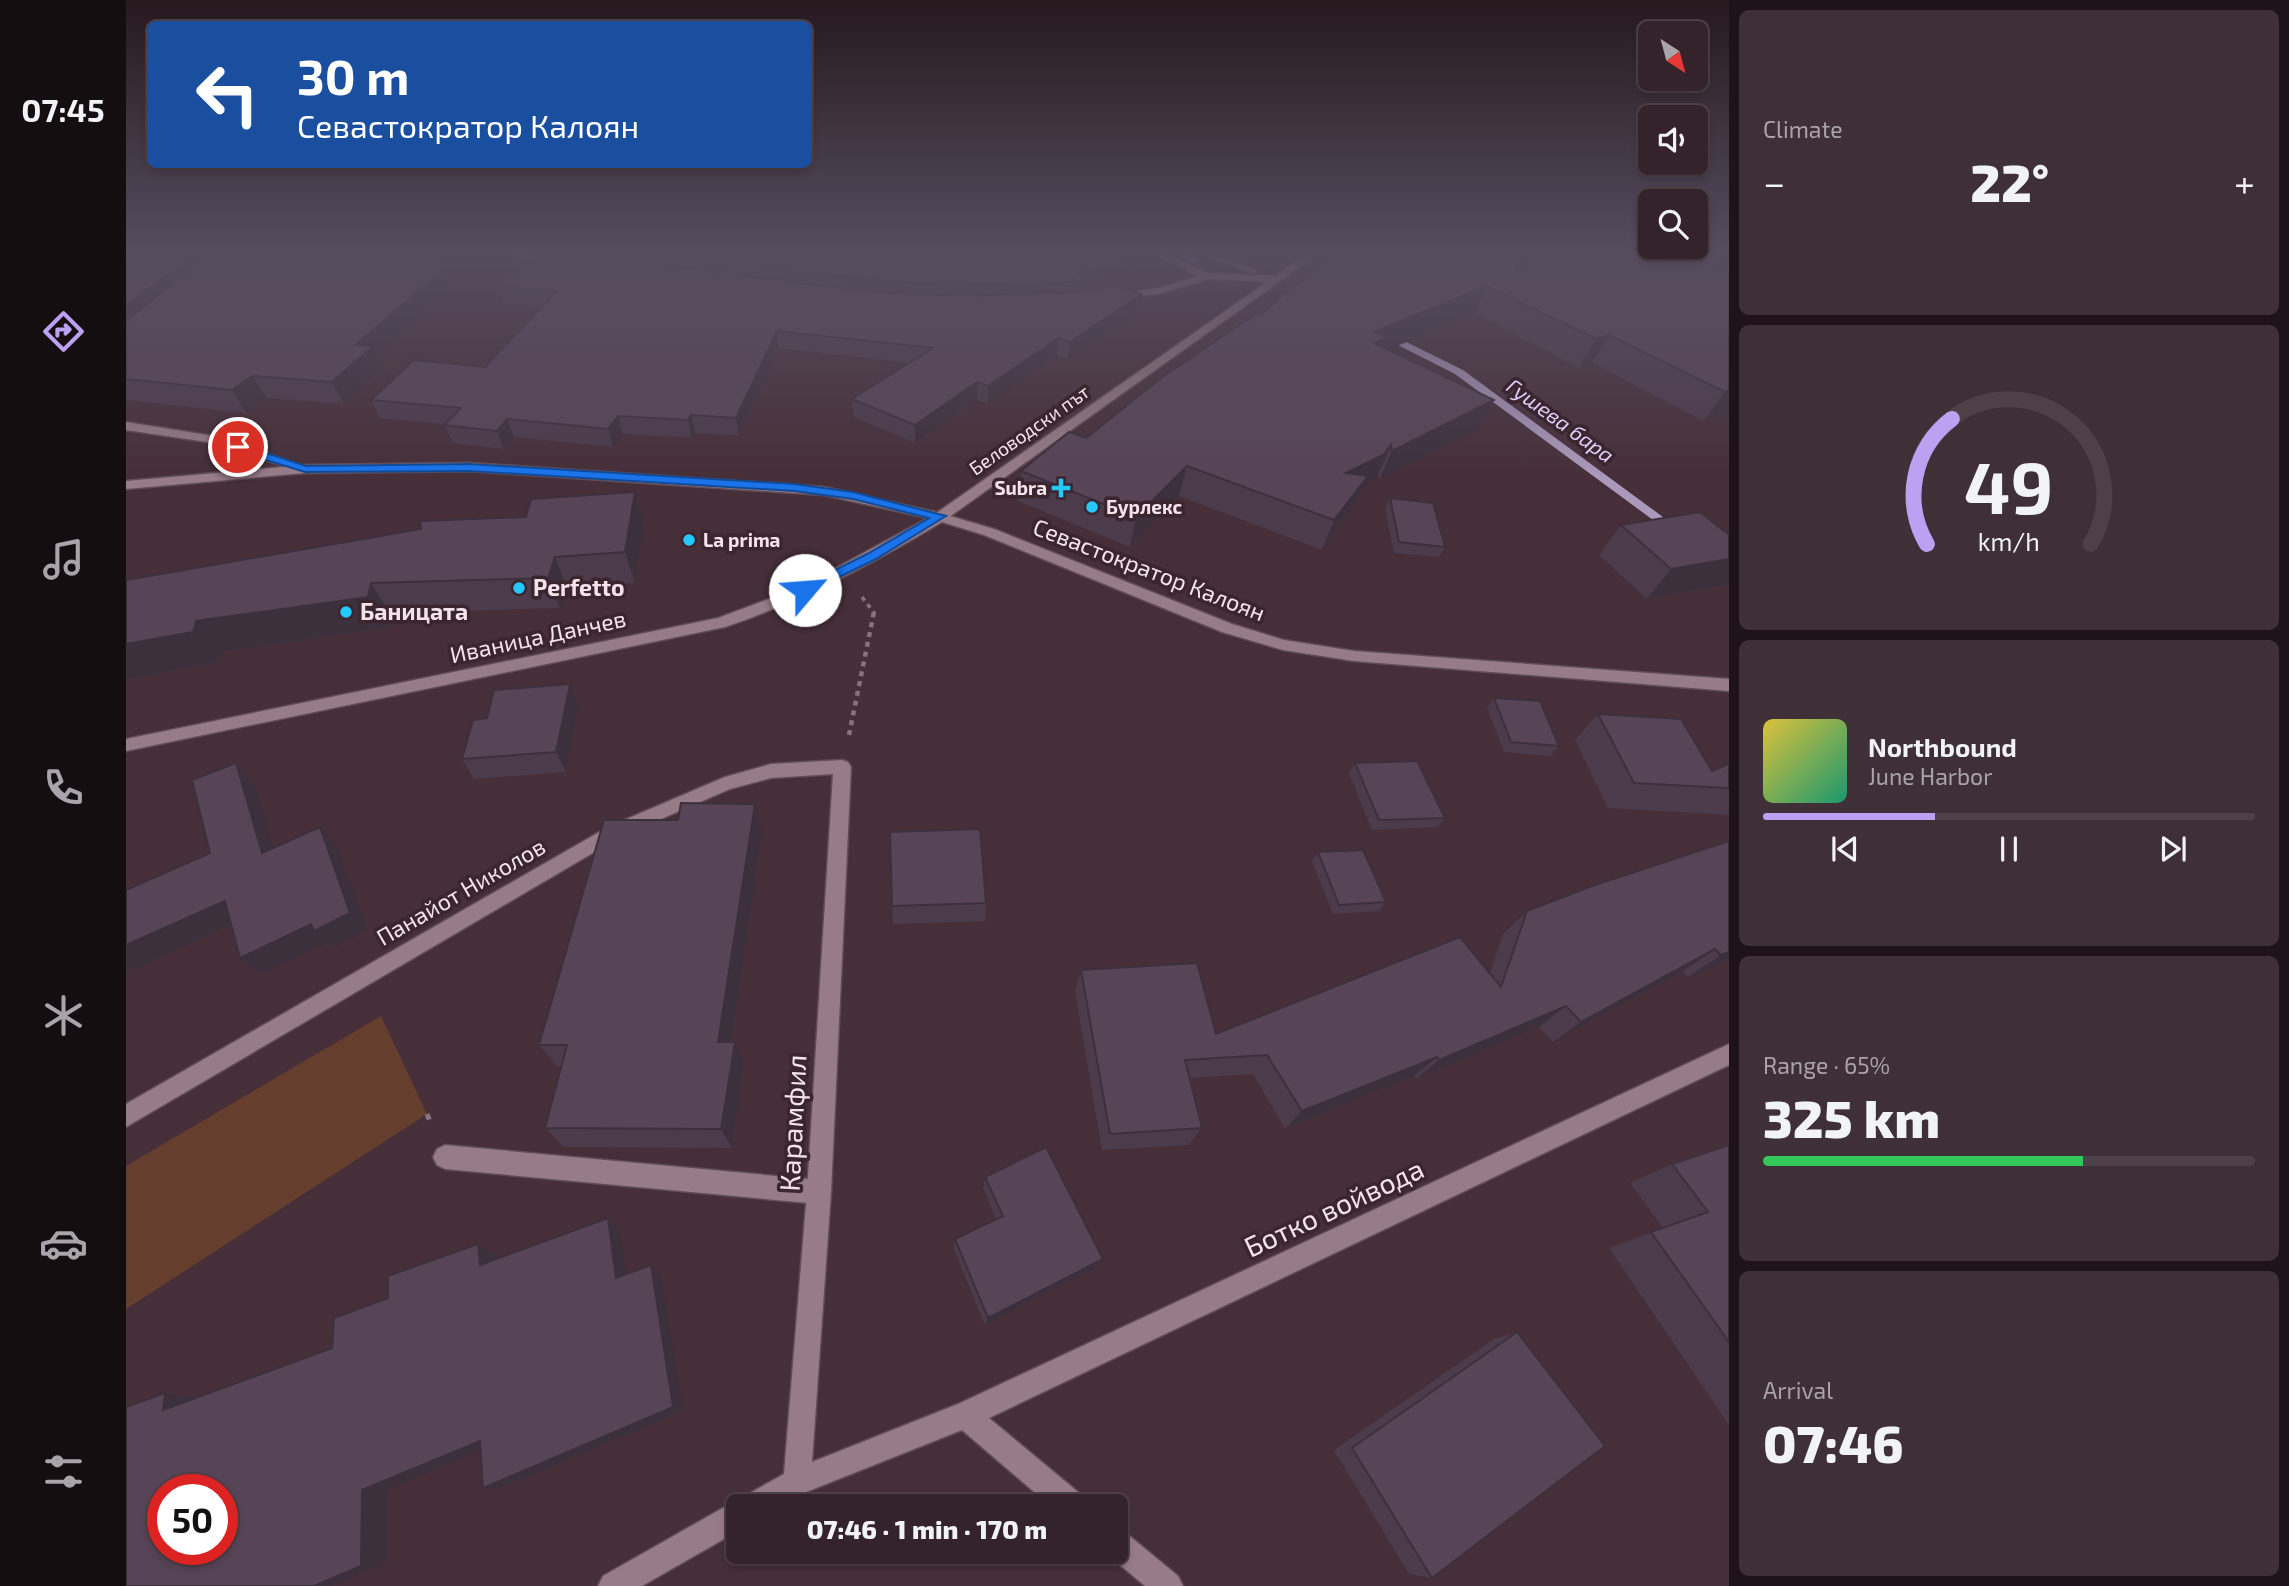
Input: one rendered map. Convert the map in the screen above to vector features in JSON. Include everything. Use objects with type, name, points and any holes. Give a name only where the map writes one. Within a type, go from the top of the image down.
[{"type":"street","name":"Беловодски път","points":[[940,516],[1207,328]]},
{"type":"street","name":"Севастократор Калоян","points":[[126,426],[216,440],[305,469]]},
{"type":"street","name":"Севастократор Калоян","points":[[126,485],[305,469],[470,467],[794,488],[853,495],[940,516],[998,535],[1227,628],[1283,645],[1354,656],[1729,685]]},
{"type":"street","name":"Иваница Данчев","points":[[126,745],[720,623],[756,612],[842,571],[940,516]]},
{"type":"street","name":"Панайот Николов","points":[[126,1116],[614,832],[736,781],[771,771],[842,767]]},
{"type":"street","name":"Карамфил","points":[[797,1482],[819,1192],[842,767]]},
{"type":"street","name":"Ботко войвода","points":[[776,1494],[797,1482],[965,1415],[1729,1054]]},
{"type":"street","points":[[445,1157],[819,1192]]},
{"type":"street","points":[[965,1415],[1059,1494]]},
{"type":"street","points":[[613,1586],[726,1522]]},
{"type":"street","points":[[1128,1553],[1168,1586]]},
{"type":"path","points":[[842,571],[875,614],[842,767]]},
{"type":"shaded area","points":[[381,1016],[427,1114],[126,1309],[126,1166]]},
{"type":"building","points":[[126,328],[375,328],[355,345],[373,346],[332,382],[253,376],[232,390],[126,379]]},
{"type":"building","points":[[522,328],[1091,328],[1070,342],[1059,338],[988,386],[977,382],[915,425],[852,399],[933,348],[777,331],[736,418],[691,415],[688,420],[618,416],[608,429],[507,419],[497,431],[444,425],[461,408],[371,400],[414,360],[485,367]]},
{"type":"building","points":[[1235,328],[1384,328],[1374,332],[1387,338],[1374,343],[1494,400],[1392,451],[1391,445],[1383,455],[1346,473],[1368,476],[1334,520],[1187,466],[1136,517],[1021,471],[1069,432],[1086,438],[1161,378]]},
{"type":"building","points":[[1573,328],[1729,328],[1729,390],[1725,392],[1609,335],[1596,339]]},
{"type":"building","points":[[635,492],[625,552],[555,557],[548,578],[371,583],[368,597],[196,621],[193,632],[126,644],[126,580],[421,529],[420,521],[526,517],[531,499]]},
{"type":"building","points":[[1390,498],[1433,503],[1445,547],[1399,542]]},
{"type":"building","points":[[1700,512],[1729,535],[1729,559],[1671,569],[1621,525]]},
{"type":"building","points":[[570,684],[556,752],[462,759],[473,720],[487,718],[494,690]]},
{"type":"building","points":[[1494,698],[1540,701],[1559,746],[1511,742]]},
{"type":"building","points":[[1598,714],[1681,719],[1712,771],[1729,764],[1729,788],[1634,783]]},
{"type":"building","points":[[1417,761],[1445,818],[1379,820],[1355,763]]},
{"type":"building","points":[[236,763],[262,853],[320,827],[350,913],[314,931],[311,924],[240,958],[225,901],[126,945],[126,890],[210,853],[192,780]]},
{"type":"building","points":[[681,803],[755,804],[718,1042],[735,1042],[721,1129],[545,1128],[567,1045],[539,1045],[604,820],[678,820]]},
{"type":"building","points":[[980,829],[986,903],[892,906],[890,832]]},
{"type":"building","points":[[1729,841],[1729,952],[1721,955],[1715,949],[1581,1022],[1566,1006],[1439,1060],[1437,1057],[1302,1111],[1267,1055],[1185,1060],[1202,1128],[1110,1134],[1081,970],[1197,963],[1216,1034],[1460,937],[1501,987],[1527,911],[1589,887]]},
{"type":"building","points":[[1363,850],[1386,902],[1339,905],[1318,852]]},
{"type":"building","points":[[1729,1145],[1729,1342],[1651,1232],[1708,1212],[1672,1164]]},
{"type":"building","points":[[1046,1147],[1103,1259],[988,1318],[955,1239],[1003,1216],[985,1177]]},
{"type":"building","points":[[608,1218],[616,1278],[651,1265],[673,1407],[483,1488],[480,1441],[362,1490],[361,1566],[314,1586],[126,1586],[126,1407],[165,1393],[163,1410],[332,1348],[334,1318],[388,1298],[388,1276],[478,1244],[480,1265]]},
{"type":"building","points":[[1517,1332],[1605,1446],[1432,1578],[1352,1448]]},
{"type":"waterway","name":"Гушева бара","points":[[1385,335],[1459,372],[1676,531]]},
{"type":"place","name":"Subra","points":[[1061,488]]},
{"type":"place","name":"Бурлекс","points":[[1092,507]]},
{"type":"place","name":"La prima","points":[[689,540]]},
{"type":"place","name":"Perfetto","points":[[519,588]]},
{"type":"place","name":"Баницата","points":[[346,612]]},
{"type":"route","points":[[238,447],[305,469],[470,467],[794,488],[853,495],[940,516],[872,557],[805,590]]}]
